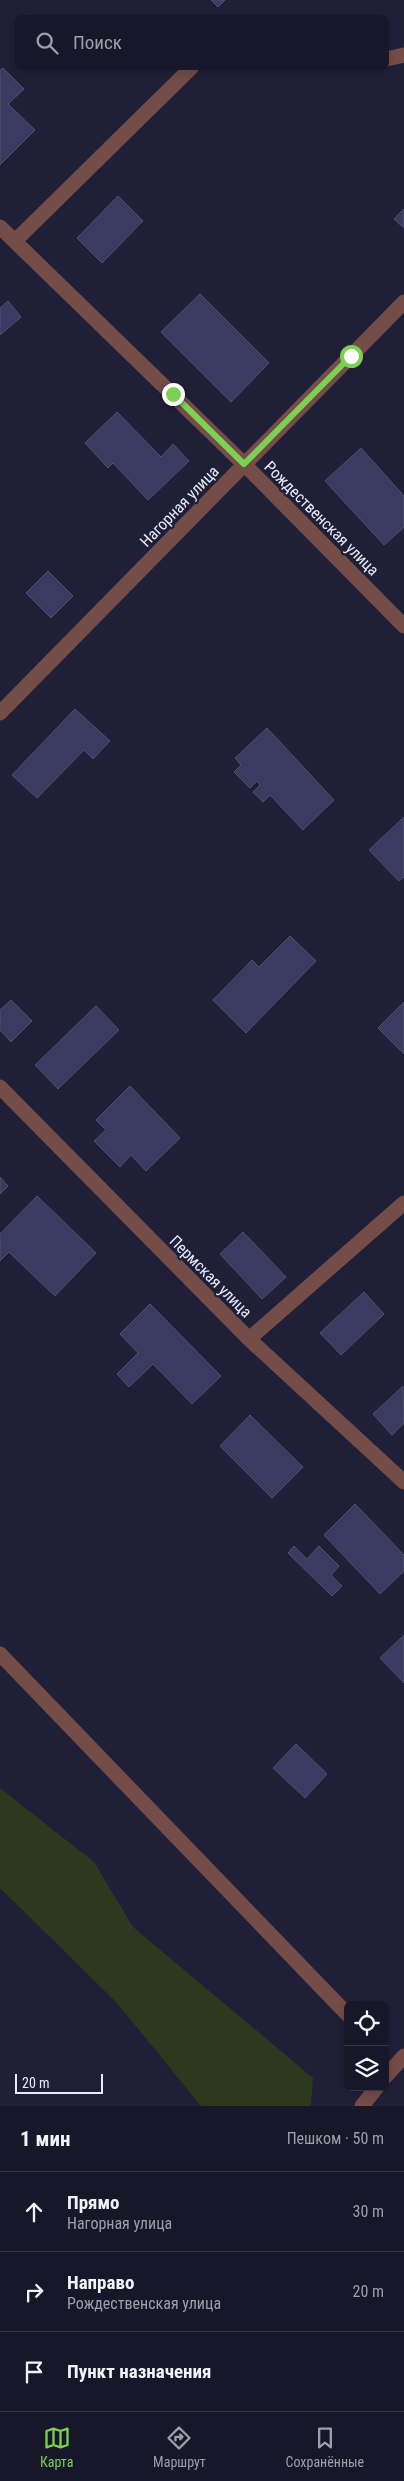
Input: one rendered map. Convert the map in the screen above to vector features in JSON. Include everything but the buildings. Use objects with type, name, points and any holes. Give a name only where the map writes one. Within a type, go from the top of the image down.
[{"type":"street","points":[[389,58],[404,55]]},
{"type":"street","points":[[15,241],[189,70]]},
{"type":"street","name":"Рождественская улица","points":[[0,227],[244,464],[404,626]]},
{"type":"street","name":"Нагорная улица","points":[[0,713],[404,302]]},
{"type":"street","name":"Пермская улица","points":[[0,1088],[249,1339],[404,1482]]},
{"type":"street","points":[[249,1339],[404,1203]]},
{"type":"street","points":[[0,1654],[344,2011]]},
{"type":"street","points":[[389,2069],[395,2058]]},
{"type":"street","points":[[362,2106],[374,2091]]},
{"type":"green space","points":[[0,1788],[94,1862],[133,1927],[313,2078],[311,2106],[201,2106],[117,2003],[0,1888]]},
{"type":"route","points":[[173,394],[244,464],[351,356]]}]
